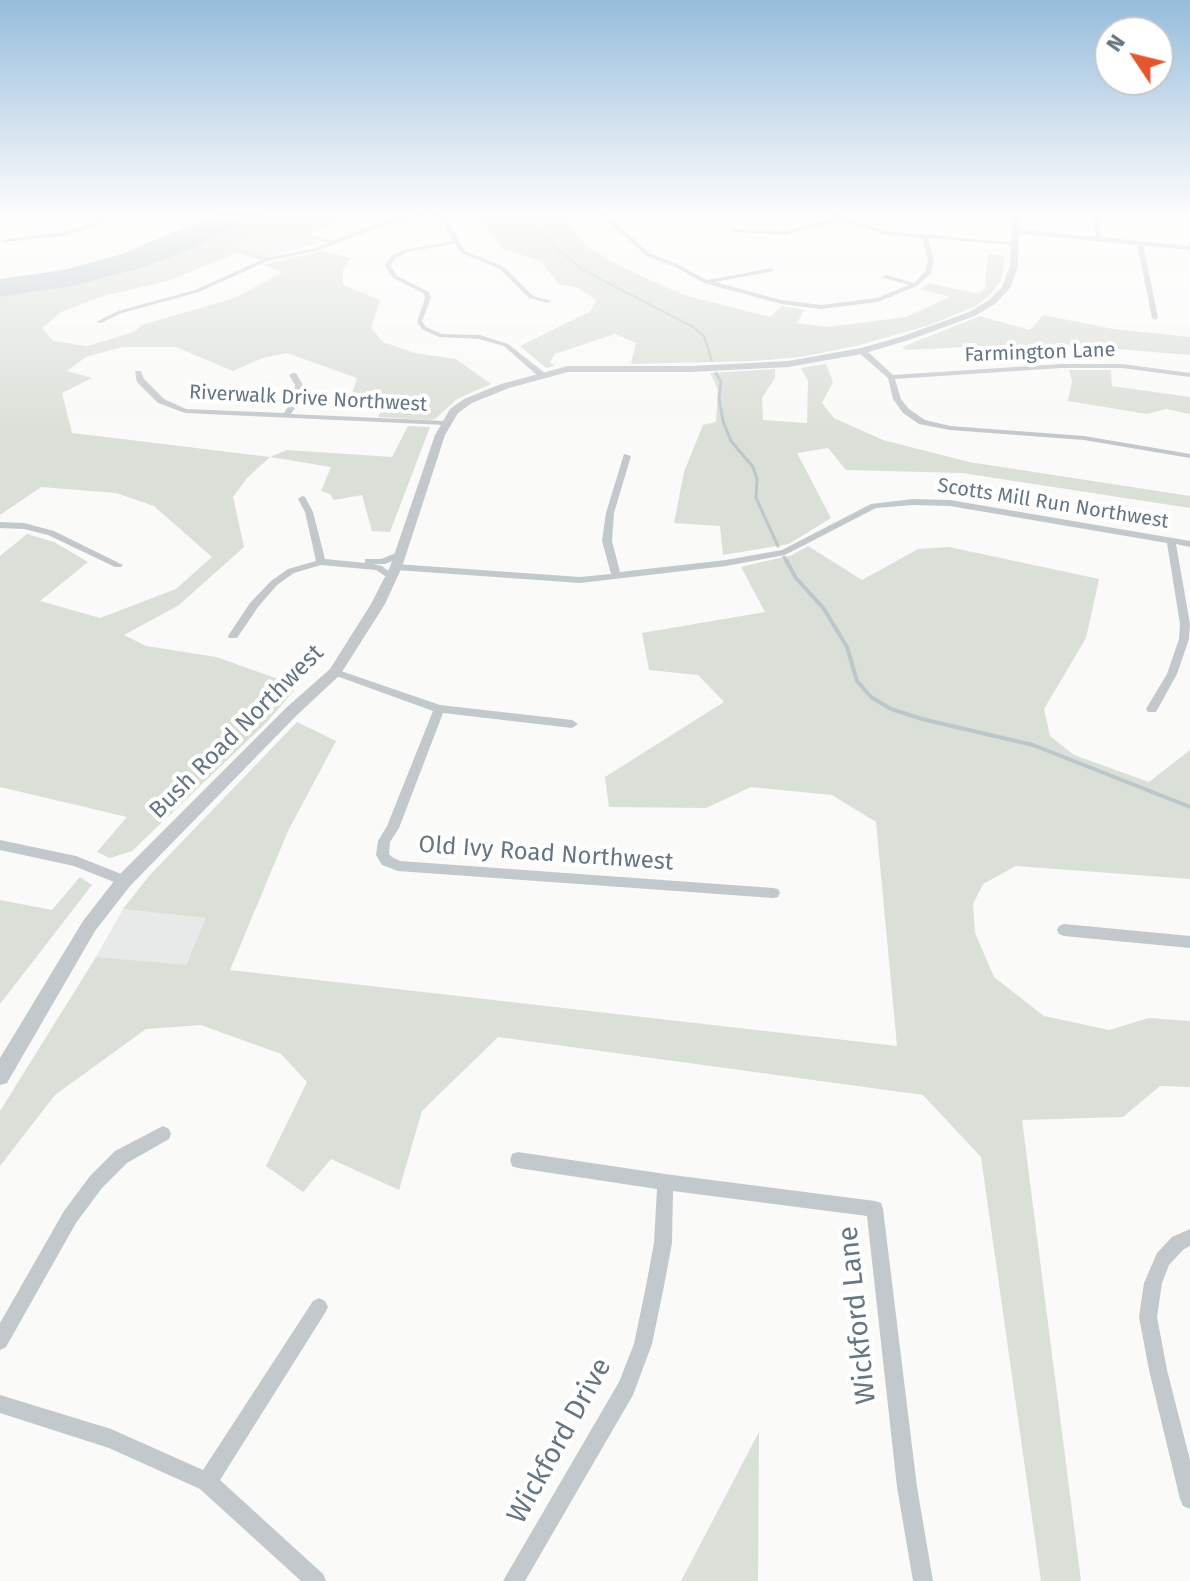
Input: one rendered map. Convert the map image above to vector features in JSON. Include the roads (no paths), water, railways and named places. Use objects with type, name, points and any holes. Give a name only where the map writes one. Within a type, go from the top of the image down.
[{"type":"street","points":[[99,322],[120,312],[202,289]]},
{"type":"street","points":[[419,289],[426,292],[428,298],[419,321],[432,333],[480,337],[506,345],[542,375],[585,368],[761,366],[805,362],[862,351],[961,318],[992,302],[1003,289]]},
{"type":"street","points":[[523,289],[531,297],[548,301]]},
{"type":"street","points":[[731,289],[781,302],[821,307],[878,300],[906,289]]},
{"type":"street","points":[[1149,289],[1155,318]]},
{"type":"street","points":[[862,351],[891,377],[897,399],[906,411],[922,422],[950,428],[1084,438],[1190,456]]},
{"type":"street","name":"Farmington Lane","points":[[891,377],[1076,366],[1122,366],[1190,375]]},
{"type":"street","name":"Riverwalk Drive Northwest","points":[[138,373],[140,380],[161,401],[185,411],[445,423]]},
{"type":"street","points":[[286,416],[297,399],[299,385],[293,375]]},
{"type":"street","name":"Bush Road Northwest","points":[[0,1076],[89,926],[124,881],[292,711],[335,672],[371,616],[395,566],[445,423],[468,401],[542,375]]},
{"type":"street","points":[[616,576],[607,541],[610,513],[627,456]]},
{"type":"street","points":[[302,499],[321,562]]},
{"type":"street","name":"Scotts Mill Run Northwest","points":[[395,566],[580,580],[616,576],[785,552],[874,506],[913,502],[950,503],[1190,544]]},
{"type":"street","points":[[0,525],[24,526],[51,533],[118,565]]},
{"type":"street","points":[[1152,709],[1172,674],[1184,639],[1185,624],[1171,541]]},
{"type":"street","points":[[233,636],[243,619],[274,583],[291,571],[321,562],[379,568],[395,566]]},
{"type":"street","points":[[353,564],[379,562],[395,566]]},
{"type":"street","points":[[335,672],[439,709],[572,724]]},
{"type":"street","name":"Old Ivy Road Northwest","points":[[439,709],[393,828],[384,841],[382,855],[387,861],[398,866],[773,893]]},
{"type":"street","points":[[0,845],[76,861],[124,881]]},
{"type":"street","points":[[1064,930],[1190,942]]},
{"type":"street","points":[[0,1341],[70,1217],[96,1182],[121,1157],[163,1134]]},
{"type":"street","name":"Wickford Lane","points":[[518,1160],[875,1209],[907,1487],[923,1581]]},
{"type":"street","name":"Wickford Drive","points":[[513,1581],[626,1388],[643,1344],[663,1243],[665,1182]]},
{"type":"street","points":[[1190,1237],[1178,1243],[1163,1259],[1153,1283],[1148,1317],[1190,1499]]},
{"type":"street","points":[[207,1482],[319,1307]]},
{"type":"street","points":[[0,1404],[111,1439],[207,1482],[316,1581]]},
{"type":"waterway","points":[[619,289],[693,327],[704,336],[712,361]]},
{"type":"waterway","points":[[716,373],[721,382],[719,398],[723,421],[731,441],[753,467],[757,479],[756,498],[778,546]]},
{"type":"waterway","points":[[784,557],[787,562]]},
{"type":"waterway","points":[[786,560],[796,578],[824,609],[847,647],[857,681],[871,697],[891,709],[922,719],[1033,745],[1190,807]]}]
